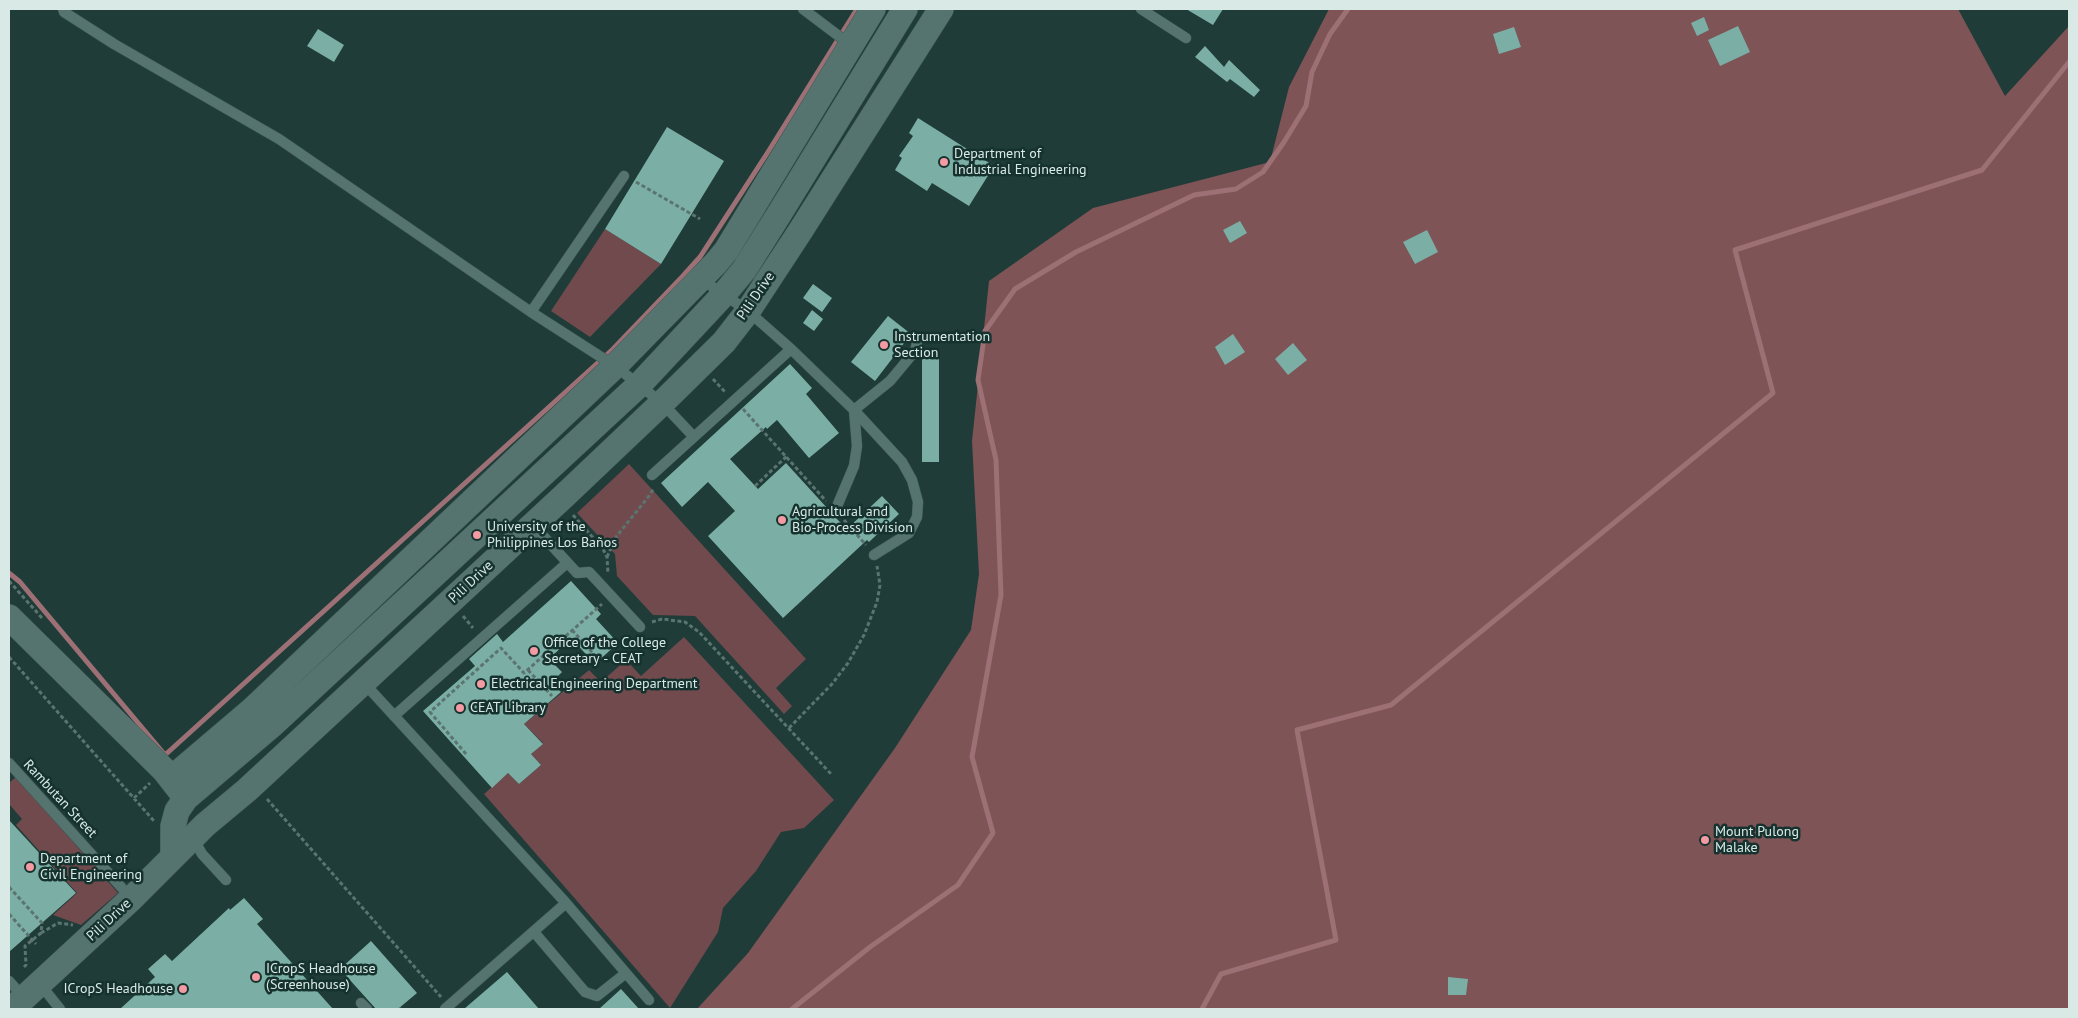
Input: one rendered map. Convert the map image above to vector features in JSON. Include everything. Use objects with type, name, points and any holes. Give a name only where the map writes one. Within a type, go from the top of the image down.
[{"type":"street","points":[[866,56],[873,9]]},
{"type":"street","points":[[173,857],[174,826],[179,789],[178,773],[252,710],[615,366],[702,279],[796,162],[866,56],[905,9]]},
{"type":"street","name":"Pili Drive","points":[[19,990],[131,899],[199,832],[533,525],[724,342],[748,311],[866,56],[941,9]]},
{"type":"street","points":[[179,789],[272,725],[640,384],[744,270],[796,162]]},
{"type":"street","points":[[9,617],[179,789],[199,832]]},
{"type":"lane","points":[[63,9],[64,12],[114,44],[279,139],[531,312],[593,351],[640,384],[662,403],[694,437]]},
{"type":"lane","points":[[803,9],[866,56]]},
{"type":"lane","points":[[1141,9],[1186,38]]},
{"type":"lane","points":[[531,312],[624,176]]},
{"type":"lane","points":[[702,279],[748,311],[791,349],[854,410],[902,462],[912,480],[918,502],[917,516],[909,533],[874,555]]},
{"type":"lane","points":[[854,410],[890,382],[915,351],[917,343]]},
{"type":"lane","points":[[656,472],[791,349]]},
{"type":"lane","points":[[835,511],[854,466],[857,446],[854,410]]},
{"type":"lane","points":[[533,525],[577,573],[589,572],[640,627]]},
{"type":"lane","points":[[394,716],[567,562]]},
{"type":"lane","points":[[363,682],[566,903],[649,1000]]},
{"type":"lane","name":"Rambutan Street","points":[[9,765],[131,899]]},
{"type":"lane","points":[[199,832],[202,854],[226,880]]},
{"type":"lane","points":[[447,1008],[566,903]]},
{"type":"lane","points":[[534,932],[585,992],[597,996],[626,973]]},
{"type":"lane","points":[[19,990],[60,1009]]},
{"type":"path","points":[[624,176],[700,219]]},
{"type":"path","points":[[700,367],[787,456],[874,555],[879,570],[880,585],[864,635],[848,663],[832,684],[789,728]]},
{"type":"path","points":[[755,486],[787,456]]},
{"type":"path","points":[[607,557],[616,537],[649,496],[656,472]]},
{"type":"path","points":[[466,754],[430,712],[444,697],[501,648],[524,672],[528,670],[572,630],[608,593],[609,572],[607,557],[598,541],[570,513]]},
{"type":"path","points":[[640,627],[662,619],[685,622],[693,626],[831,774]]},
{"type":"path","points":[[572,630],[598,659]]},
{"type":"path","points":[[9,657],[159,828]]},
{"type":"path","points":[[528,670],[552,696]]},
{"type":"path","points":[[264,797],[447,1008]]},
{"type":"path","points":[[9,887],[42,923],[40,932]]},
{"type":"path","points":[[9,914],[36,944]]},
{"type":"path","points":[[19,990],[26,965],[25,946],[40,932],[58,923],[74,925]]},
{"type":"shaded area","points":[[1329,9],[1958,9],[2005,96],[2069,26],[2069,1009],[697,1009],[748,953],[895,748],[971,630],[979,574],[972,441],[989,281],[1093,208],[1270,162],[1289,87]]},
{"type":"shaded area","points":[[605,229],[661,264],[590,337],[551,311]]},
{"type":"shaded area","points":[[629,464],[806,659],[776,688],[792,706],[784,714],[695,616],[653,615],[617,576],[615,554],[577,513]]},
{"type":"shaded area","points":[[684,637],[834,800],[804,828],[781,832],[756,871],[723,908],[718,932],[670,1008],[484,794],[508,773],[519,784],[541,765],[531,754],[543,743],[524,724],[589,670],[601,682],[626,660],[641,676]]},
{"type":"shaded area","points":[[16,777],[118,893],[81,925],[53,915],[77,893],[16,825],[22,819],[9,804],[9,783]]},
{"type":"building","points":[[1186,9],[1223,9],[1213,25]]},
{"type":"building","points":[[1704,17],[1709,30],[1697,36],[1691,23]]},
{"type":"building","points":[[1738,26],[1750,52],[1720,66],[1708,40]]},
{"type":"building","points":[[1514,27],[1521,47],[1499,54],[1493,34]]},
{"type":"building","points":[[318,29],[344,45],[334,62],[307,46]]},
{"type":"building","points":[[1205,46],[1224,67],[1229,60],[1260,90],[1254,97],[1230,79],[1227,82],[1195,57]]},
{"type":"building","name":"Department of Industrial Engineering","points":[[918,118],[994,166],[969,206],[932,183],[927,191],[895,170],[902,158],[899,156],[913,136],[909,133]]},
{"type":"building","points":[[667,127],[724,161],[661,264],[605,229]]},
{"type":"building","points":[[1240,221],[1247,233],[1230,243],[1223,230]]},
{"type":"building","points":[[1427,230],[1438,252],[1415,264],[1403,242]]},
{"type":"building","points":[[813,284],[832,298],[822,312],[803,298]]},
{"type":"building","points":[[812,310],[823,319],[814,331],[803,323]]},
{"type":"building","name":"Instrumentation Section","points":[[888,316],[911,334],[875,381],[851,362]]},
{"type":"building","points":[[1233,334],[1245,352],[1225,365],[1215,347]]},
{"type":"building","points":[[1293,343],[1307,360],[1288,375],[1275,359]]},
{"type":"building","points":[[922,357],[939,357],[939,462],[922,462]]},
{"type":"building","name":"Agricultural and Bio-Process Division","points":[[790,364],[812,388],[806,394],[839,433],[809,458],[777,420],[767,429],[766,427],[730,459],[758,489],[786,463],[828,509],[830,516],[836,518],[847,529],[882,496],[899,514],[869,542],[867,540],[783,618],[708,536],[735,511],[708,482],[682,507],[661,483]]},
{"type":"building","name":"Electrical Engineering Department","points":[[571,581],[601,614],[596,619],[618,643],[595,664],[571,638],[549,659],[562,672],[552,682],[561,692],[524,724],[543,744],[531,754],[541,765],[519,784],[508,773],[492,788],[423,711],[475,666],[469,659],[497,634],[503,642]]},
{"type":"building","name":"Department of Civil Engineering","points":[[9,820],[76,893],[9,952]]},
{"type":"building","name":"ICropS Headhouse (Screenhouse)","points":[[244,898],[263,919],[257,924],[333,1009],[120,1009],[155,977],[148,969],[165,954],[172,961],[229,908],[230,910]]},
{"type":"building","points":[[371,941],[417,993],[398,1009],[376,1009],[340,969]]},
{"type":"building","points":[[507,972],[539,1009],[464,1009]]},
{"type":"building","points":[[1448,977],[1468,979],[1466,995],[1448,995]]},
{"type":"building","points":[[621,989],[639,1009],[599,1009]]},
{"type":"waterway","points":[[9,573],[20,582],[165,755],[613,349],[682,277],[700,257],[857,9]]},
{"type":"waterway","points":[[792,1009],[870,947],[958,885],[993,833],[972,757],[1001,595],[996,460],[978,380],[985,331],[1015,289],[1076,252],[1194,195],[1236,189],[1263,172],[1306,106],[1312,72],[1330,34],[1348,9]]},
{"type":"waterway","points":[[1202,1009],[1221,974],[1336,940],[1297,730],[1391,705],[1773,393],[1735,250],[1982,170],[2069,62]]},
{"type":"place","name":"Department of Industrial Engineering","points":[[944,162]]},
{"type":"place","name":"Instrumentation Section","points":[[884,345]]},
{"type":"place","name":"Agricultural and Bio-Process Division","points":[[782,520]]},
{"type":"place","name":"University of the Philippines Los Baños","points":[[477,535]]},
{"type":"place","name":"Office of the College Secretary - CEAT","points":[[534,651]]},
{"type":"place","name":"Electrical Engineering Department","points":[[481,684]]},
{"type":"place","name":"CEAT Library","points":[[460,708]]},
{"type":"place","name":"Mount Pulong Malake","points":[[1705,840]]},
{"type":"place","name":"Department of Civil Engineering","points":[[30,867]]},
{"type":"place","name":"ICropS Headhouse (Screenhouse)","points":[[256,977]]},
{"type":"place","name":"ICropS Headhouse","points":[[183,989]]}]
